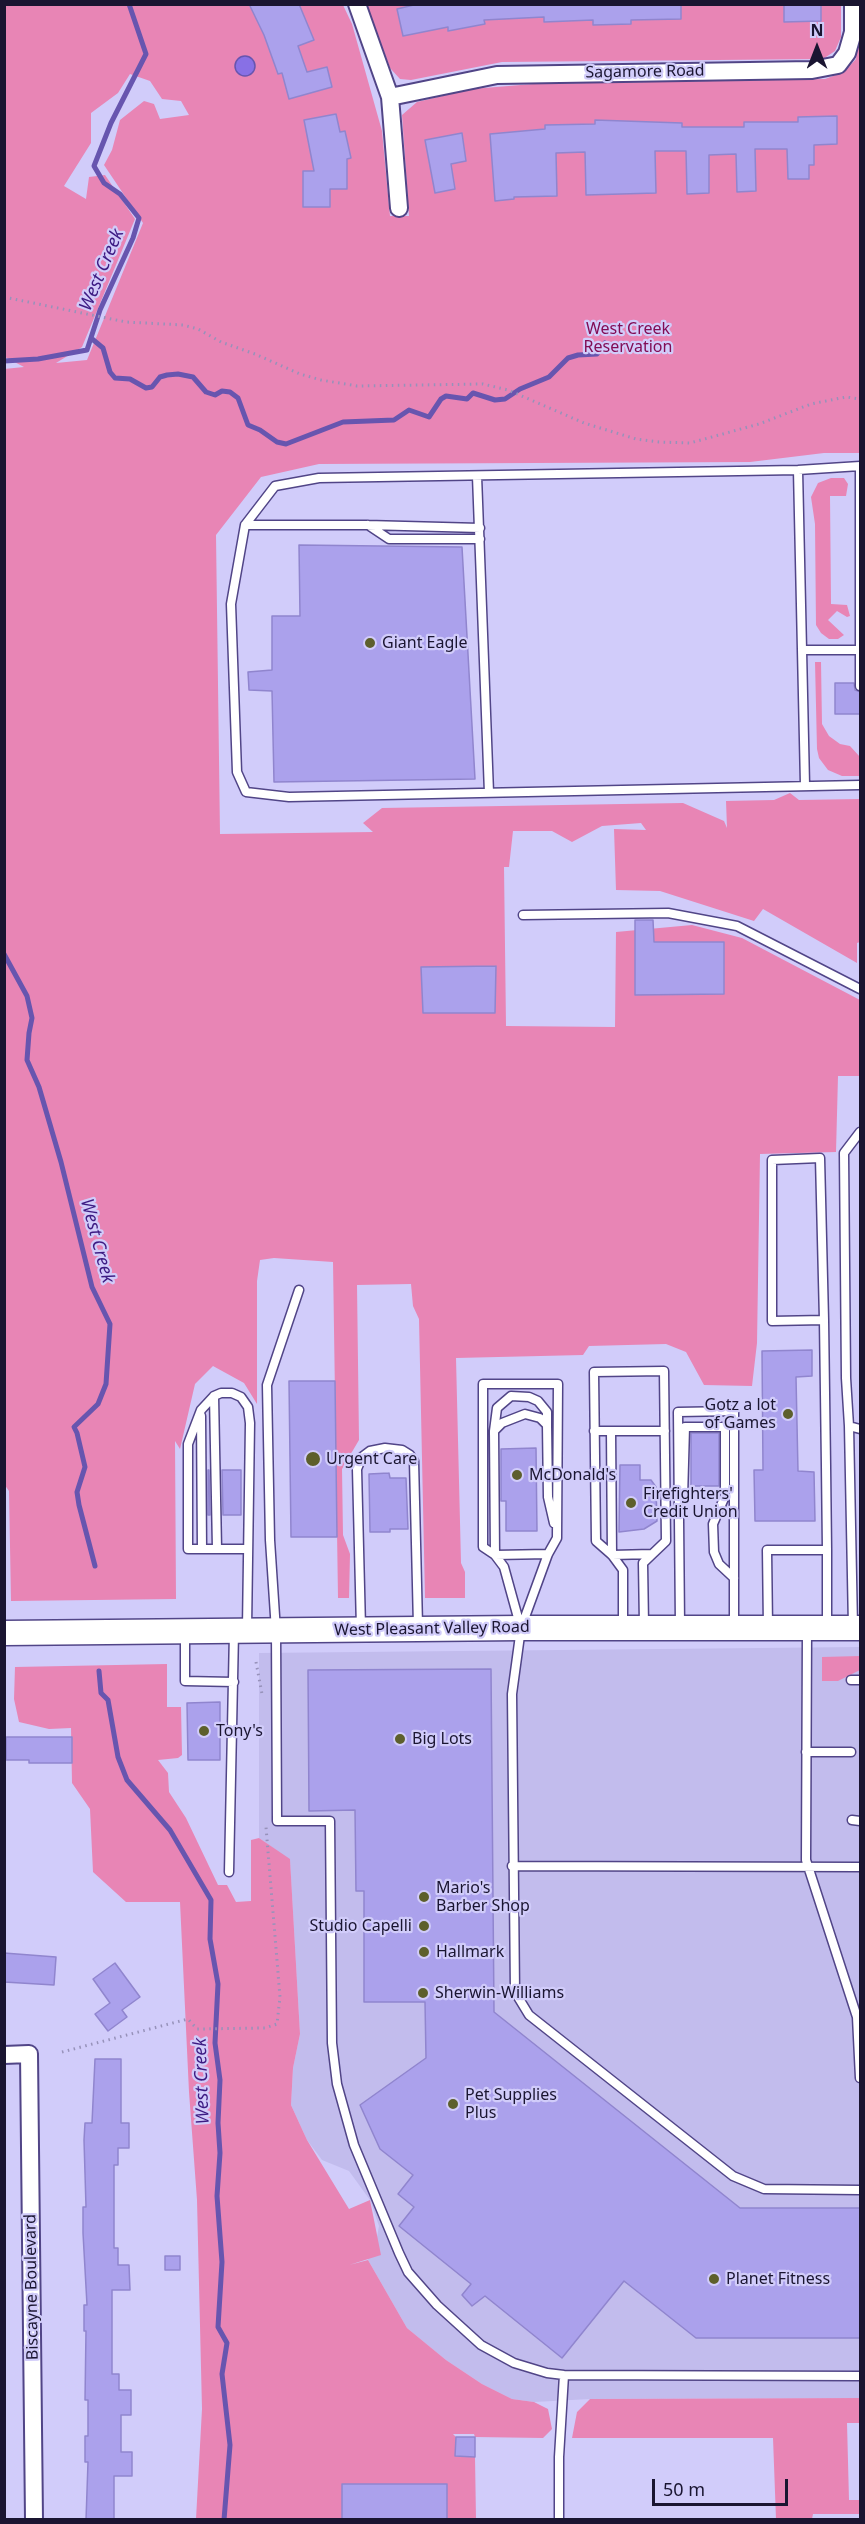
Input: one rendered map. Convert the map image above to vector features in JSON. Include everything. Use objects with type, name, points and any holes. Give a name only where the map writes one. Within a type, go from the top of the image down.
[{"type":"main road","name":"West Pleasant Valley Road","points":[[4,1633],[520,1628],[857,1628]]},
{"type":"street","points":[[357,4],[390,97],[399,208]]},
{"type":"street","name":"Sagamore Road","points":[[390,97],[497,75],[812,70],[838,65],[848,53],[853,32],[853,4]]},
{"type":"street","name":"Biscayne Boulevard","points":[[4,2055],[29,2054],[34,2520]]},
{"type":"lane","points":[[861,686],[860,466],[798,470],[319,478],[274,486],[245,525],[231,604],[237,772],[246,792],[289,797],[861,785]]},
{"type":"lane","points":[[798,470],[805,785]]},
{"type":"lane","points":[[477,476],[489,793]]},
{"type":"lane","points":[[245,525],[480,528]]},
{"type":"lane","points":[[367,525],[389,539],[480,539]]},
{"type":"lane","points":[[802,650],[860,650]]},
{"type":"lane","points":[[523,915],[668,913],[737,926],[861,989]]},
{"type":"lane","points":[[857,1628],[856,1563],[852,1544],[846,1378],[844,1153],[861,1132]]},
{"type":"lane","points":[[824,1320],[772,1321],[772,1160],[820,1158],[824,1320],[827,1550],[817,1628],[806,1752],[807,1867],[857,2017],[861,2078]]},
{"type":"lane","points":[[299,1290],[267,1385],[270,1540],[276,1631],[277,1821],[330,1821],[332,2043],[337,2084],[345,2119],[369,2185],[408,2272],[460,2328],[481,2345],[514,2363],[547,2373],[564,2375],[861,2376]]},
{"type":"lane","points":[[664,1371],[666,1541],[643,1563],[634,1628],[623,1570],[612,1555],[596,1541],[594,1372],[664,1371]]},
{"type":"lane","points":[[520,1628],[504,1567],[495,1555],[483,1547],[483,1384],[558,1384],[557,1538],[548,1554],[520,1628],[512,1694],[513,1988],[521,2005],[530,2015],[724,2171],[764,2189],[861,2190]]},
{"type":"lane","points":[[229,1872],[234,1682],[248,1549],[250,1423],[248,1407],[241,1396],[232,1393],[214,1396],[201,1410],[188,1444],[188,1549],[248,1549]]},
{"type":"lane","points":[[214,1396],[217,1549]]},
{"type":"lane","points":[[495,1555],[494,1431],[497,1408],[511,1396],[528,1396],[538,1401],[547,1412],[548,1497],[557,1538]]},
{"type":"lane","points":[[201,1410],[202,1549]]},
{"type":"lane","points":[[680,1628],[678,1412],[734,1411],[734,1628]]},
{"type":"lane","points":[[494,1431],[502,1423],[525,1414],[533,1414],[547,1425]]},
{"type":"lane","points":[[680,1522],[686,1485],[686,1426],[725,1427],[725,1496],[713,1524],[714,1552],[719,1564],[734,1578]]},
{"type":"lane","points":[[849,1426],[861,1428]]},
{"type":"lane","points":[[594,1431],[665,1431]]},
{"type":"lane","points":[[610,1431],[612,1555]]},
{"type":"lane","points":[[361,1629],[357,1469],[362,1457],[370,1451],[385,1448],[402,1450],[414,1461],[418,1629]]},
{"type":"lane","points":[[852,1544],[861,1532]]},
{"type":"lane","points":[[768,1628],[768,1550],[827,1550]]},
{"type":"lane","points":[[495,1555],[548,1554]]},
{"type":"lane","points":[[612,1555],[652,1554]]},
{"type":"lane","points":[[185,1632],[185,1681],[234,1682]]},
{"type":"lane","points":[[851,1680],[861,1680]]},
{"type":"lane","points":[[806,1752],[851,1752]]},
{"type":"lane","points":[[512,1866],[861,1867]]},
{"type":"lane","points":[[559,2520],[559,2457],[564,2375]]},
{"type":"path","points":[[4,297],[126,322],[183,325],[198,329],[221,342],[321,380],[357,386],[456,382],[483,384],[521,396],[584,423],[636,439],[690,443],[759,424],[811,404],[846,397],[861,399]]},
{"type":"path","points":[[256,1662],[262,1696]]},
{"type":"path","points":[[62,2052],[188,2019],[197,2028],[264,2028],[277,2024],[280,2008],[266,1851],[266,1822]]},
{"type":"shaded area","points":[[245,56],[252,59],[255,66],[252,73],[245,76],[238,73],[235,66],[238,59]]},
{"type":"shaded area","points":[[860,1647],[860,2398],[590,2399],[534,2402],[512,2399],[482,2384],[446,2360],[407,2328],[368,2260],[366,2248],[377,2237],[379,2226],[370,2200],[349,2171],[322,2160],[307,2140],[291,2105],[293,2068],[300,2034],[290,1860],[259,1838],[259,1653]]},
{"type":"green space","name":"West Creek Reservation","points":[[5,5],[343,5],[352,24],[382,131],[390,216],[409,216],[402,115],[417,102],[472,89],[533,84],[825,79],[844,72],[856,59],[857,5],[860,5],[860,453],[824,453],[750,462],[319,464],[261,477],[216,535],[220,834],[373,832],[363,823],[382,808],[683,803],[724,821],[727,828],[726,801],[774,800],[790,793],[799,800],[860,799],[860,942],[857,943],[857,963],[763,909],[754,921],[660,891],[616,890],[614,829],[646,830],[641,823],[602,826],[572,842],[552,831],[513,831],[509,867],[504,867],[506,1026],[615,1027],[616,932],[692,925],[742,938],[860,1000],[860,1076],[838,1076],[836,1152],[760,1154],[757,1343],[752,1386],[704,1385],[686,1352],[666,1344],[589,1346],[583,1355],[456,1358],[461,1563],[465,1572],[465,1598],[425,1598],[419,1319],[413,1306],[411,1284],[357,1285],[359,1440],[342,1469],[343,1535],[350,1554],[349,1598],[338,1598],[333,1262],[274,1258],[260,1260],[257,1281],[257,1404],[244,1383],[213,1366],[195,1384],[180,1449],[175,1441],[176,1599],[11,1601],[9,1491],[4,1484],[4,369],[24,367],[5,357]],"holes":[[[130,74],[150,81],[162,99],[181,101],[189,115],[160,119],[154,104],[144,101],[120,120],[112,150],[104,165],[143,223],[87,360],[56,363],[82,347],[135,219],[105,175],[89,177],[86,199],[64,186],[91,143],[91,113],[118,93]]]},
{"type":"green space","points":[[367,5],[841,5],[841,37],[835,51],[823,59],[502,62],[411,80],[400,79],[390,68]]},
{"type":"green space","points":[[831,478],[844,478],[848,484],[846,496],[830,496],[831,604],[847,605],[850,616],[847,617],[837,611],[828,620],[844,635],[838,639],[829,639],[816,625],[815,524],[811,497],[818,483]]},
{"type":"green space","points":[[815,662],[821,662],[822,724],[829,736],[840,744],[850,746],[860,757],[860,776],[842,776],[828,770],[819,758]]},
{"type":"green space","points":[[860,1656],[860,1670],[838,1681],[822,1681],[822,1657]]},
{"type":"green space","points":[[167,1664],[167,1707],[181,1707],[182,1755],[178,1758],[158,1760],[168,1773],[169,1792],[186,1818],[218,1885],[227,1885],[236,1902],[251,1901],[251,1840],[259,1838],[290,1859],[300,2034],[293,2068],[291,2105],[307,2140],[349,2209],[370,2200],[381,2255],[349,2265],[368,2260],[407,2328],[446,2360],[482,2384],[512,2399],[534,2402],[548,2409],[552,2429],[543,2438],[475,2437],[474,2434],[453,2434],[456,2437],[455,2456],[475,2457],[476,2519],[447,2519],[447,2484],[343,2485],[342,2519],[196,2519],[202,2409],[197,2200],[189,2092],[180,1902],[126,1902],[93,1872],[90,1809],[72,1783],[71,1728],[49,1729],[19,1722],[14,1699],[15,1667]]},
{"type":"green space","points":[[860,2398],[860,2423],[847,2423],[849,2500],[860,2500],[860,2514],[813,2514],[812,2519],[776,2519],[773,2438],[572,2438],[577,2412],[590,2399]]},
{"type":"building","points":[[249,4],[299,4],[314,40],[298,46],[307,72],[327,67],[332,87],[289,99],[282,73],[278,74],[264,35]]},
{"type":"building","points":[[418,4],[681,4],[681,19],[631,20],[631,24],[593,25],[593,20],[544,22],[544,17],[484,20],[485,24],[448,31],[448,27],[403,36],[397,9]]},
{"type":"building","points":[[784,4],[821,4],[821,21],[784,22]]},
{"type":"building","points":[[336,114],[340,132],[345,131],[351,158],[347,159],[347,189],[330,189],[330,207],[303,207],[303,171],[314,171],[304,120]]},
{"type":"building","points":[[837,116],[837,144],[814,145],[814,165],[809,165],[809,179],[788,179],[787,149],[755,149],[756,191],[737,192],[736,154],[709,155],[709,193],[687,194],[686,151],[655,151],[656,193],[586,195],[585,152],[556,153],[557,196],[514,197],[514,199],[495,201],[490,134],[545,129],[545,125],[595,124],[595,120],[682,123],[682,127],[744,127],[744,122],[798,122],[798,117]]},
{"type":"building","points":[[462,133],[466,161],[451,164],[455,189],[435,193],[425,140]]},
{"type":"building","name":"Giant Eagle","points":[[299,545],[462,547],[475,779],[274,782],[272,691],[249,690],[248,672],[272,670],[272,616],[300,616]]},
{"type":"building","points":[[835,683],[854,683],[855,690],[861,692],[861,714],[835,714]]},
{"type":"building","points":[[635,920],[653,920],[654,942],[724,942],[724,994],[635,995]]},
{"type":"building","points":[[496,966],[495,1013],[423,1013],[421,967]]},
{"type":"building","points":[[812,1350],[812,1376],[796,1377],[798,1471],[814,1472],[815,1521],[755,1521],[754,1470],[763,1470],[762,1351]]},
{"type":"building","name":"Urgent Care","points":[[289,1381],[335,1381],[337,1537],[291,1537]]},
{"type":"building","points":[[691,1433],[719,1433],[719,1486],[691,1486]]},
{"type":"building","name":"McDonald's","points":[[536,1448],[537,1531],[506,1531],[506,1501],[501,1501],[501,1449]]},
{"type":"building","name":"Firefighters' Credit Union","points":[[620,1465],[640,1465],[640,1480],[651,1480],[656,1487],[657,1521],[644,1529],[619,1532]]},
{"type":"building","points":[[209,1470],[210,1515],[208,1515]]},
{"type":"building","points":[[222,1470],[241,1470],[241,1515],[223,1515]]},
{"type":"building","points":[[389,1473],[390,1478],[406,1478],[408,1529],[370,1532],[369,1474]]},
{"type":"building","points":[[491,1669],[494,2012],[740,2208],[861,2208],[861,2338],[696,2338],[624,2281],[562,2358],[485,2296],[472,2306],[462,2295],[471,2284],[399,2226],[414,2207],[398,2194],[413,2175],[380,2149],[360,2105],[426,2058],[425,2002],[364,2002],[364,1891],[356,1891],[355,1810],[309,1811],[308,1670]]},
{"type":"building","name":"Tony's","points":[[220,1702],[220,1760],[188,1760],[187,1703]]},
{"type":"building","points":[[6,1737],[72,1737],[72,1763],[29,1763],[29,1760],[6,1760]]},
{"type":"building","points":[[4,1953],[56,1957],[54,1985],[4,1982]]},
{"type":"building","points":[[115,1963],[140,1997],[122,2010],[127,2017],[108,2031],[95,2014],[110,2003],[93,1979]]},
{"type":"building","points":[[95,2059],[121,2059],[121,2123],[129,2123],[129,2148],[118,2148],[118,2165],[114,2165],[114,2248],[118,2248],[118,2265],[129,2265],[130,2290],[112,2290],[112,2374],[119,2374],[119,2390],[131,2390],[131,2415],[121,2415],[121,2452],[132,2452],[132,2476],[114,2476],[114,2520],[86,2520],[88,2462],[85,2462],[85,2436],[88,2436],[88,2400],[85,2400],[84,2305],[87,2305],[83,2233],[83,2207],[86,2207],[84,2140],[85,2123],[92,2123]]},
{"type":"building","points":[[165,2256],[180,2256],[180,2270],[165,2270]]},
{"type":"building","points":[[456,2437],[475,2437],[475,2457],[455,2456]]},
{"type":"building","points":[[342,2484],[447,2484],[447,2519],[342,2520]]},
{"type":"waterway","name":"West Creek","points":[[4,361],[38,359],[87,350],[100,310],[133,238],[139,218],[120,194],[104,183],[94,166],[111,123],[146,54],[129,4]]},
{"type":"waterway","points":[[91,338],[103,348],[110,372],[115,378],[130,379],[146,388],[152,387],[160,377],[167,375],[178,374],[193,377],[206,392],[215,395],[222,391],[230,392],[238,398],[248,425],[277,442],[286,444],[343,422],[394,420],[409,410],[429,417],[441,399],[446,396],[467,399],[473,393],[495,400],[505,399],[520,389],[549,377],[568,358],[597,354],[605,343]]},
{"type":"waterway","name":"West Creek","points":[[4,954],[27,996],[32,1018],[27,1060],[39,1087],[61,1162],[92,1287],[110,1324],[106,1384],[98,1404],[74,1427],[85,1467],[77,1492],[95,1566]]},
{"type":"waterway","name":"West Creek","points":[[99,1671],[101,1693],[108,1700],[118,1757],[127,1780],[170,1830],[211,1900],[210,1939],[218,1984],[215,2043],[220,2080],[218,2123],[220,2153],[217,2196],[222,2262],[218,2327],[227,2343],[222,2374],[230,2445],[224,2520]]},
{"type":"place","name":"Giant Eagle","points":[[370,643]]},
{"type":"place","name":"Gotz a lot of Games","points":[[788,1414]]},
{"type":"place","name":"Urgent Care","points":[[313,1459]]},
{"type":"place","name":"McDonald's","points":[[517,1475]]},
{"type":"place","name":"Firefighters' Credit Union","points":[[631,1503]]},
{"type":"place","name":"Tony's","points":[[204,1731]]},
{"type":"place","name":"Big Lots","points":[[400,1739]]},
{"type":"place","name":"Mario's Barber Shop","points":[[424,1897]]},
{"type":"place","name":"Studio Capelli","points":[[424,1926]]},
{"type":"place","name":"Hallmark","points":[[424,1952]]},
{"type":"place","name":"Sherwin-Williams","points":[[423,1993]]},
{"type":"place","name":"Pet Supplies Plus","points":[[453,2104]]},
{"type":"place","name":"Planet Fitness","points":[[714,2279]]}]
